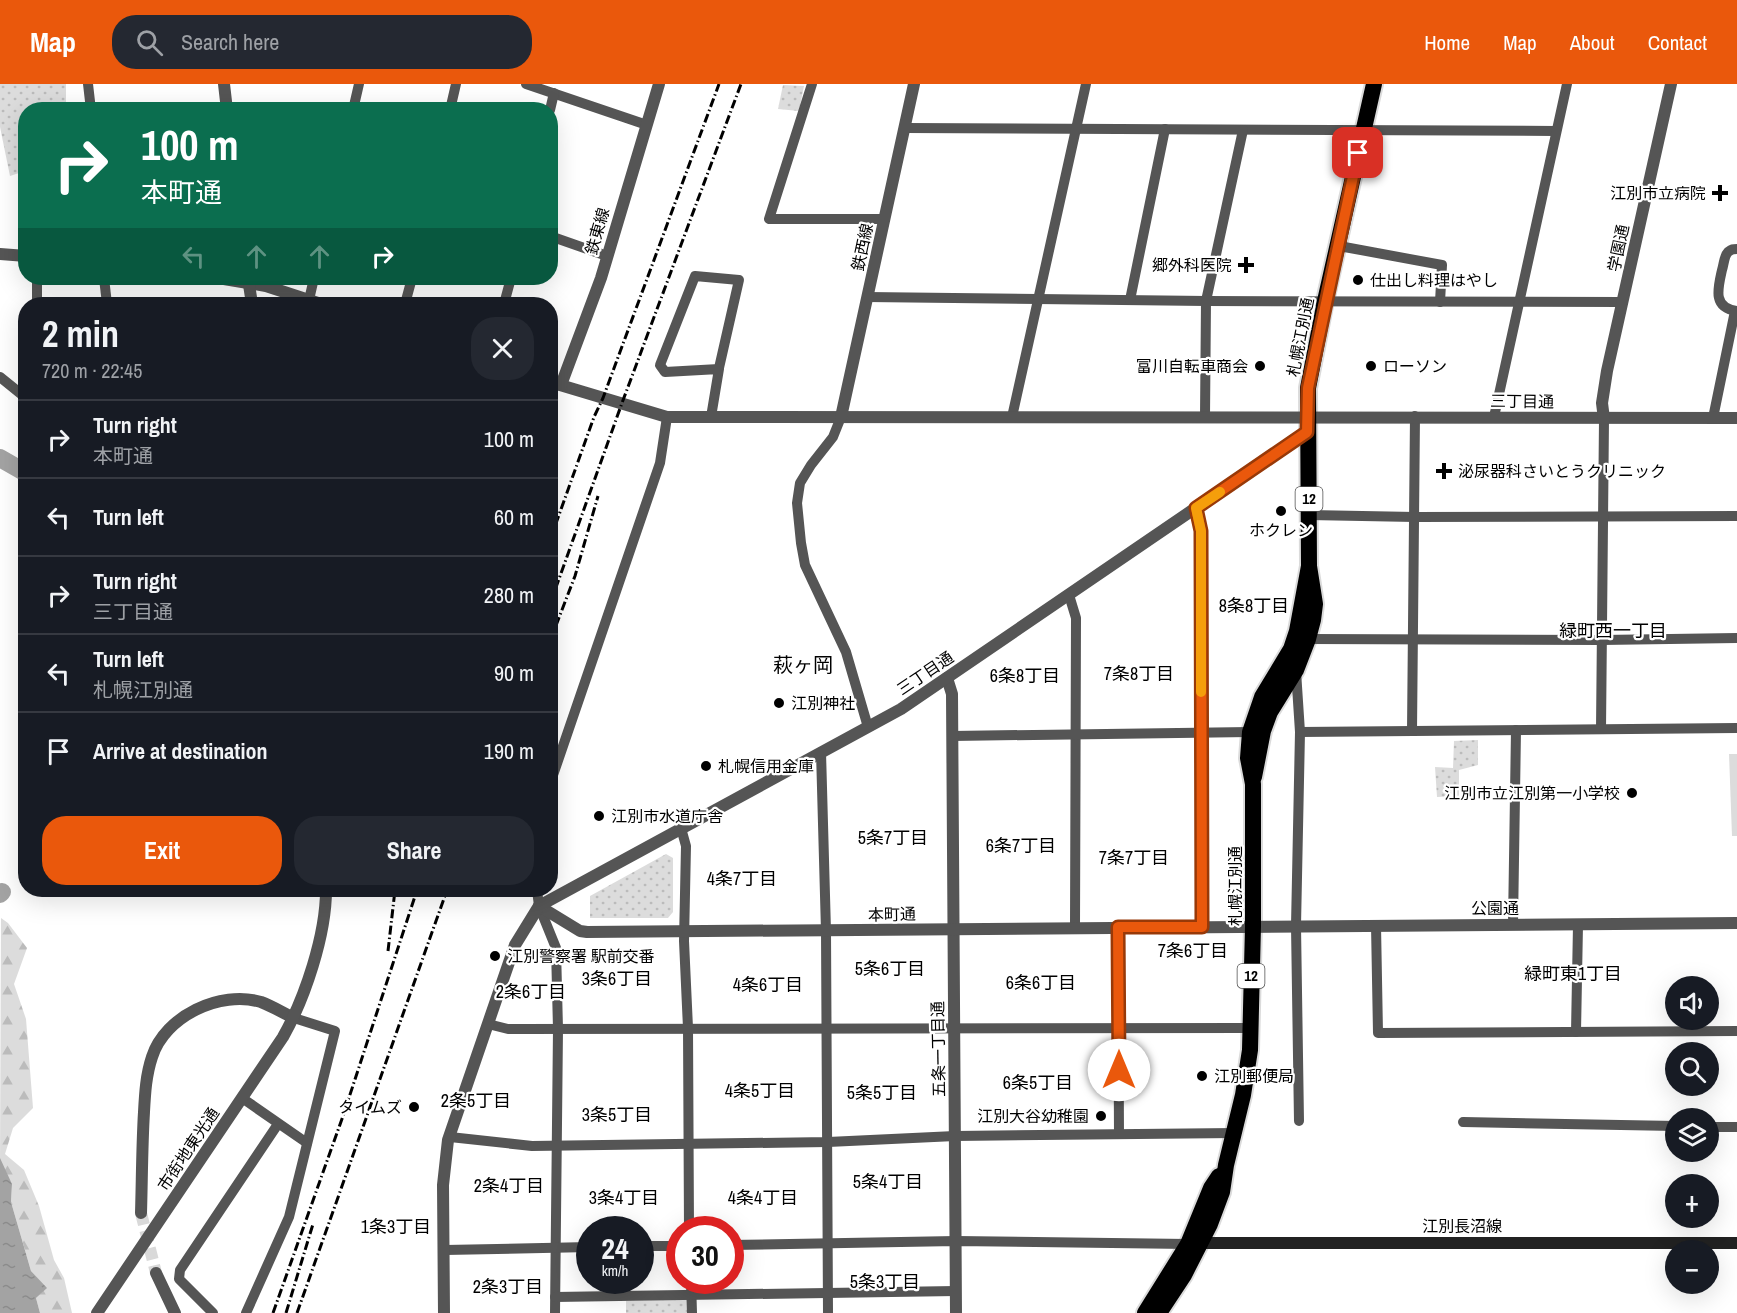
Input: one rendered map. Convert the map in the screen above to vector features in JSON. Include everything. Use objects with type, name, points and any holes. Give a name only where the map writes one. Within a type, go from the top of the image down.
[{"type":"highway","name":"札幌江別通","points":[[1145,1313],[1210,1224],[1222,1192],[1247,1073],[1253,926],[1253,784],[1263,731],[1270,712],[1296,670],[1308,639],[1315,604],[1309,566],[1308,388],[1325,301],[1374,84]]},
{"type":"highway","name":"札幌江別通","points":[[1253,784],[1248,758],[1250,732],[1262,697],[1294,640],[1309,566]]},
{"type":"highway","name":"札幌江別通","points":[[1160,1313],[1184,1275],[1194,1243]]},
{"type":"main road","name":"江別長沼線","points":[[1194,1243],[1737,1243]]},
{"type":"street","points":[[88,84],[91,102]]},
{"type":"street","points":[[224,84],[226,102]]},
{"type":"street","points":[[355,102],[359,84]]},
{"type":"street","points":[[452,102],[456,84]]},
{"type":"street","points":[[526,84],[647,125]]},
{"type":"street","name":"鉄東線","points":[[558,378],[601,278],[659,84]]},
{"type":"street","points":[[812,84],[769,219],[885,219]]},
{"type":"street","name":"鉄西線","points":[[841,417],[914,84]]},
{"type":"street","points":[[1012,417],[1086,84]]},
{"type":"street","points":[[1494,417],[1567,84]]},
{"type":"street","name":"学園通","points":[[1604,419],[1602,397],[1671,84]]},
{"type":"street","points":[[552,102],[554,93]]},
{"type":"street","points":[[904,128],[1556,131]]},
{"type":"street","points":[[1130,300],[1165,129]]},
{"type":"street","points":[[1205,416],[1206,301],[1243,130]]},
{"type":"street","points":[[558,239],[607,256]]},
{"type":"street","points":[[1339,246],[1442,265],[1440,302]]},
{"type":"street","points":[[1713,418],[1736,311],[1727,309],[1720,302],[1718,289],[1726,254],[1730,250],[1737,249]]},
{"type":"street","points":[[0,254],[18,255]]},
{"type":"street","points":[[711,417],[719,369],[740,280],[695,276],[660,365],[665,372],[719,369]]},
{"type":"street","points":[[264,285],[300,297]]},
{"type":"street","points":[[867,297],[1623,302]]},
{"type":"street","points":[[0,377],[18,392]]},
{"type":"street","points":[[558,384],[667,417],[1205,416],[1307,424]]},
{"type":"street","points":[[1412,731],[1415,416]]},
{"type":"street","name":"三丁目通","points":[[558,896],[901,709],[1196,508],[1307,424],[1415,416],[1604,419],[1737,418]]},
{"type":"street","points":[[558,761],[660,463],[667,417]]},
{"type":"street","points":[[841,417],[833,437],[800,483],[797,503],[805,565],[846,652],[868,726]]},
{"type":"street","points":[[1601,729],[1604,419]]},
{"type":"street","points":[[1196,508],[1201,531],[1202,927]]},
{"type":"street","points":[[1309,515],[1737,516]]},
{"type":"street","points":[[1069,595],[1076,618],[1075,928]]},
{"type":"street","points":[[1308,639],[1737,638]]},
{"type":"street","points":[[1296,670],[1300,732],[1296,926],[1299,1121]]},
{"type":"street","name":"五条一丁目通","points":[[947,678],[952,694],[956,1313]]},
{"type":"street","points":[[1300,732],[1737,728]]},
{"type":"street","points":[[1513,924],[1516,730]]},
{"type":"street","points":[[952,736],[1250,732]]},
{"type":"street","points":[[821,752],[826,931],[828,1313]]},
{"type":"street","points":[[681,828],[686,846],[684,931],[688,1029],[689,1216]]},
{"type":"street","name":"市街地東光通","points":[[98,1313],[294,1018],[308,982],[326,907],[326,897]]},
{"type":"street","points":[[538,897],[539,906],[556,948],[558,1029],[555,1313]]},
{"type":"street","name":"三丁目通","points":[[539,906],[555,897]]},
{"type":"street","points":[[444,1313],[443,1185],[450,1137],[515,945],[539,906]]},
{"type":"street","name":"本町通","points":[[539,906],[580,931],[826,931],[1253,926]]},
{"type":"street","name":"公園通","points":[[1253,926],[1737,922]]},
{"type":"street","points":[[1377,925],[1378,1033],[1737,1031]]},
{"type":"street","points":[[1576,1032],[1578,925]]},
{"type":"street","points":[[1118,927],[1119,1134]]},
{"type":"street","name":"市街地東光通","points":[[141,1213],[146,1078],[152,1054],[168,1031],[189,1012],[215,1001],[241,999],[261,1002],[294,1018]]},
{"type":"street","points":[[246,1313],[289,1217],[335,1031],[294,1018]]},
{"type":"street","points":[[488,1024],[508,1029],[1250,1028]]},
{"type":"street","points":[[242,1098],[307,1143]]},
{"type":"street","points":[[1463,1122],[1665,1126]]},
{"type":"street","points":[[213,1313],[179,1279],[180,1270],[278,1124]]},
{"type":"street","points":[[1719,1127],[1737,1127]]},
{"type":"street","points":[[450,1137],[532,1146],[557,1146],[828,1142],[955,1136],[1235,1133]]},
{"type":"street","points":[[744,1245],[956,1241],[1194,1243]]},
{"type":"street","points":[[445,1250],[576,1247]]},
{"type":"street","points":[[156,1273],[175,1313]]},
{"type":"street","points":[[555,1297],[956,1291]]},
{"type":"street","points":[[691,1295],[692,1313]]},
{"type":"green space","points":[[0,84],[66,84],[66,102],[18,102],[18,173],[10,176],[0,127]]},
{"type":"green space","points":[[783,85],[804,86],[799,111],[778,109]]},
{"type":"green space","points":[[1478,740],[1478,765],[1459,770],[1459,796],[1437,797],[1435,767],[1453,768],[1454,741]]},
{"type":"green space","points":[[1729,754],[1737,754],[1737,836],[1732,836]]},
{"type":"green space","points":[[666,854],[673,858],[673,912],[668,918],[590,918],[590,896]]},
{"type":"green space","points":[[1,918],[8,923],[27,948],[14,984],[26,1019],[33,1108],[13,1128],[5,1154],[24,1170],[39,1206],[54,1260],[64,1278],[72,1313],[40,1313],[36,1298],[46,1288],[31,1271],[11,1202],[12,1184],[0,1161]]},
{"type":"green space","points":[[687,1299],[687,1313],[626,1313],[626,1301]]},
{"type":"water","points":[[0,1158],[12,1184],[11,1202],[31,1271],[47,1288],[36,1298],[40,1313],[0,1313]]},
{"type":"waterway","points":[[0,458],[18,468]]},
{"type":"tunnel","points":[[141,1213],[156,1273]]},
{"type":"railway","points":[[558,518],[719,84]]},
{"type":"railway","points":[[558,582],[741,84]]},
{"type":"railway","points":[[558,620],[575,576],[598,496]]},
{"type":"railway","points":[[388,951],[394,897]]},
{"type":"railway","points":[[273,1313],[343,1116],[415,897]]},
{"type":"railway","points":[[297,1313],[445,897]]},
{"type":"railway","points":[[286,1313],[313,1224]]},
{"type":"slow traffic","points":[[1201,692],[1201,531],[1196,508],[1220,492]]},
{"type":"place","name":"江別市立病院","points":[[1720,193]]},
{"type":"place","name":"郷外科医院","points":[[1246,265]]},
{"type":"place","name":"仕出し料理はやし","points":[[1358,280]]},
{"type":"place","name":"富川自転車商会","points":[[1260,366]]},
{"type":"place","name":"ローソン","points":[[1371,366]]},
{"type":"place","name":"泌尿器科さいとうクリニック","points":[[1444,471]]},
{"type":"place","name":"ホクレン","points":[[1281,511]]},
{"type":"place","name":"江別神社","points":[[779,703]]},
{"type":"place","name":"札幌信用金庫","points":[[706,766]]},
{"type":"place","name":"江別市立江別第一小学校","points":[[1632,793]]},
{"type":"place","name":"江別市水道庁舎","points":[[599,816]]},
{"type":"place","name":"江別警察署 駅前交番","points":[[495,956]]},
{"type":"place","name":"江別郵便局","points":[[1202,1076]]},
{"type":"place","name":"タイムズ","points":[[414,1107]]},
{"type":"place","name":"江別大谷幼稚園","points":[[1101,1116]]},
{"type":"district","name":"8条8丁目","points":[[1254,606]]},
{"type":"district","name":"緑町西一丁目","points":[[1613,631]]},
{"type":"district","name":"萩ヶ岡","points":[[803,665]]},
{"type":"district","name":"7条8丁目","points":[[1139,674]]},
{"type":"district","name":"6条8丁目","points":[[1025,676]]},
{"type":"district","name":"5条7丁目","points":[[893,838]]},
{"type":"district","name":"6条7丁目","points":[[1021,846]]},
{"type":"district","name":"7条7丁目","points":[[1134,858]]},
{"type":"district","name":"4条7丁目","points":[[742,879]]},
{"type":"district","name":"7条6丁目","points":[[1193,951]]},
{"type":"district","name":"5条6丁目","points":[[890,969]]},
{"type":"district","name":"緑町東1丁目","points":[[1573,974]]},
{"type":"district","name":"3条6丁目","points":[[617,979]]},
{"type":"district","name":"6条6丁目","points":[[1041,983]]},
{"type":"district","name":"4条6丁目","points":[[768,985]]},
{"type":"district","name":"2条6丁目","points":[[531,992]]},
{"type":"district","name":"6条5丁目","points":[[1038,1083]]},
{"type":"district","name":"4条5丁目","points":[[760,1091]]},
{"type":"district","name":"5条5丁目","points":[[882,1093]]},
{"type":"district","name":"2条5丁目","points":[[476,1101]]},
{"type":"district","name":"3条5丁目","points":[[617,1115]]},
{"type":"district","name":"5条4丁目","points":[[888,1182]]},
{"type":"district","name":"2条4丁目","points":[[509,1186]]},
{"type":"district","name":"3条4丁目","points":[[624,1198]]},
{"type":"district","name":"4条4丁目","points":[[763,1198]]},
{"type":"district","name":"1条3丁目","points":[[396,1227]]},
{"type":"district","name":"5条3丁目","points":[[885,1282]]},
{"type":"district","name":"2条3丁目","points":[[508,1287]]},
{"type":"route","points":[[1119,1070],[1118,927],[1202,927],[1201,531],[1196,508],[1307,432],[1308,388],[1358,153]]}]
